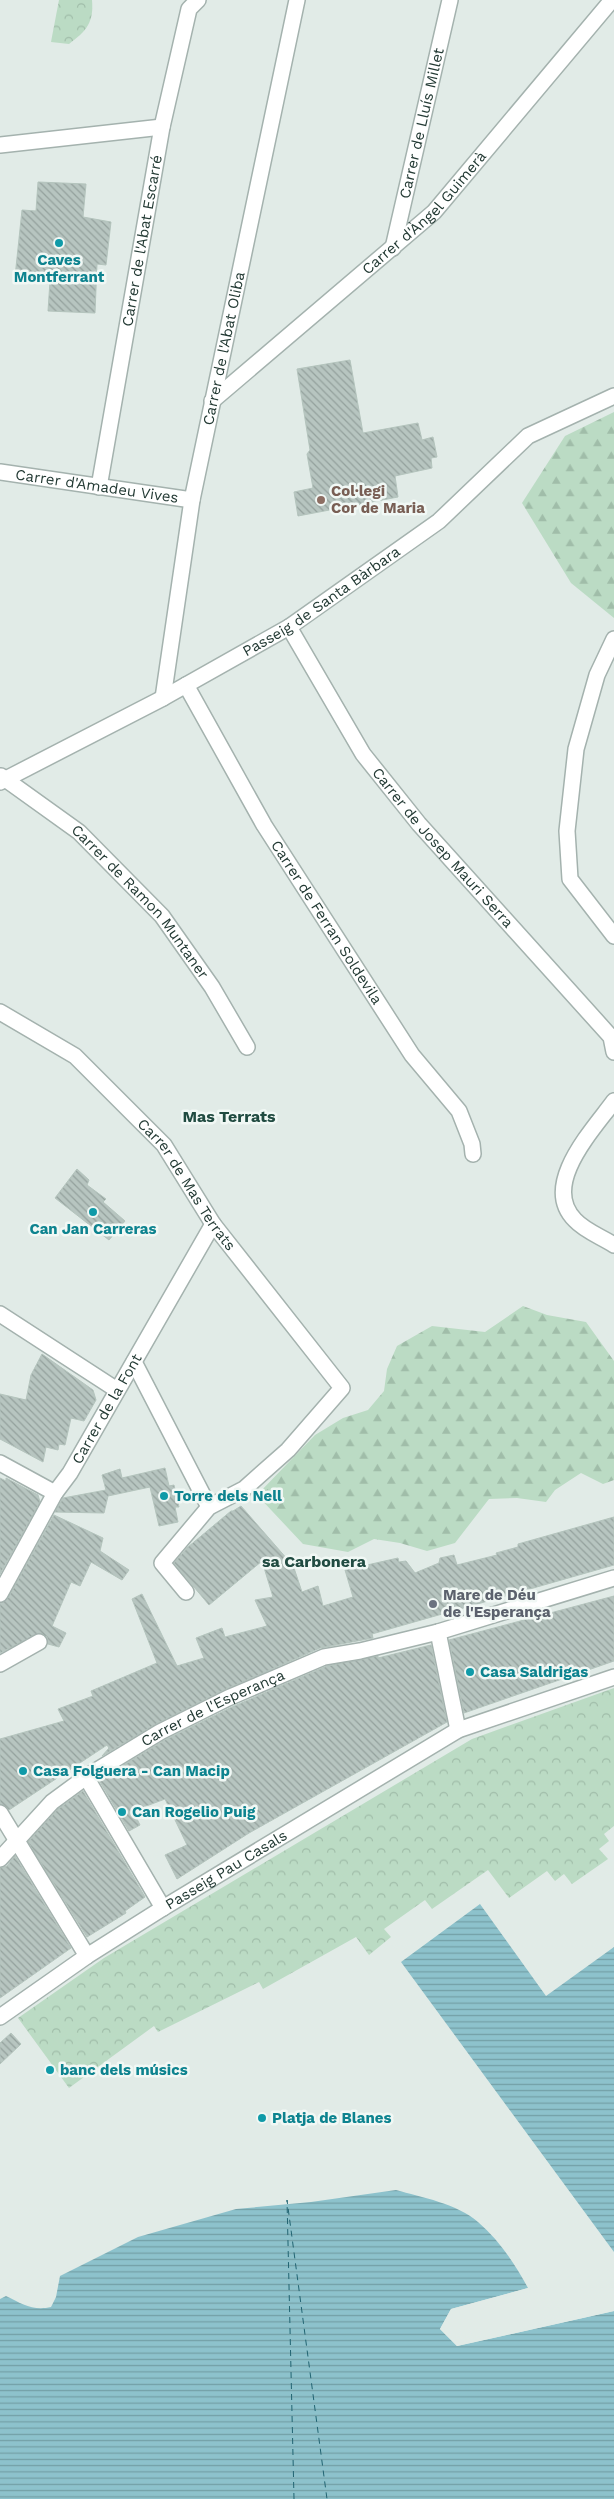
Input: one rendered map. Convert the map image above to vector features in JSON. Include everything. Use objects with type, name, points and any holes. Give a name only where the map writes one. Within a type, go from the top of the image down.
[{"type":"street","name":"Carrer de l'Abat Escarré","points":[[99,487],[162,127],[189,9],[198,0]]},
{"type":"street","name":"Carrer de l'Abat Oliba","points":[[163,698],[192,500],[297,0]]},
{"type":"street","name":"Carrer de Lluís Millet","points":[[393,248],[450,0]]},
{"type":"street","name":"Carrer d'Àngel Guimerà","points":[[212,401],[434,212],[605,2]]},
{"type":"street","points":[[0,145],[162,127]]},
{"type":"street","name":"Passeig de Santa Bàrbara","points":[[3,779],[163,698],[289,628],[439,521],[528,436],[614,396]]},
{"type":"street","name":"Carrer d'Amadeu Vives","points":[[0,472],[192,500]]},
{"type":"street","name":"Carrer de Josep Mauri Serra","points":[[289,628],[363,754],[418,824],[611,1038],[614,1052]]},
{"type":"street","points":[[614,639],[597,674],[576,749],[567,831],[570,879],[614,936]]},
{"type":"street","name":"Carrer de Ferran Soldevila","points":[[186,685],[264,825],[412,1055],[459,1111],[472,1144],[473,1154]]},
{"type":"street","name":"Carrer de Ramon Muntaner","points":[[3,779],[79,832],[162,916],[212,987],[247,1047]]},
{"type":"street","points":[[587,901],[614,918]]},
{"type":"street","name":"Carrer de Mas Terrats","points":[[0,1012],[75,1056],[164,1144],[213,1224],[342,1388],[288,1450],[244,1489],[209,1507]]},
{"type":"street","points":[[614,1101],[572,1158],[563,1188],[563,1201],[575,1220],[614,1245]]},
{"type":"street","name":"Carrer de la Font","points":[[0,1594],[55,1493],[70,1473],[213,1224]]},
{"type":"street","points":[[0,1314],[117,1390]]},
{"type":"street","points":[[134,1362],[209,1507],[162,1564],[186,1592]]},
{"type":"street","points":[[0,1463],[55,1493]]},
{"type":"street","name":"Carrer de l'Esperança","points":[[0,1859],[52,1802],[86,1777],[160,1732],[228,1698],[324,1657],[360,1651],[438,1632],[614,1578]]},
{"type":"street","points":[[438,1632],[458,1730]]},
{"type":"street","points":[[0,1664],[39,1642]]},
{"type":"street","name":"Passeig Pau Casals","points":[[0,2017],[87,1956],[163,1908],[458,1730],[614,1677]]},
{"type":"street","points":[[86,1777],[163,1908]]},
{"type":"street","points":[[0,1813],[87,1956]]},
{"type":"green space","points":[[59,0],[92,0],[92,15],[88,26],[69,44],[51,42]]},
{"type":"green space","points":[[614,412],[614,618],[571,583],[522,503],[565,436]]},
{"type":"green space","points":[[523,1306],[547,1315],[586,1322],[614,1361],[614,1480],[603,1484],[581,1473],[555,1490],[546,1502],[517,1498],[489,1499],[455,1543],[427,1551],[400,1543],[374,1539],[348,1552],[303,1544],[257,1495],[315,1435],[343,1418],[368,1410],[384,1391],[387,1369],[397,1346],[432,1326],[485,1332]]},
{"type":"green space","points":[[614,1688],[614,1826],[604,1834],[609,1841],[599,1849],[608,1859],[572,1884],[564,1874],[555,1881],[547,1871],[509,1898],[488,1870],[432,1909],[425,1900],[384,1929],[391,1937],[369,1955],[356,1937],[263,1989],[259,1982],[158,2032],[154,2026],[69,2088],[18,2018],[104,1958],[472,1739]]},
{"type":"water","points":[[480,1904],[546,1996],[614,1947],[614,2252],[401,1962]]},
{"type":"water","points":[[396,2190],[439,2202],[470,2216],[500,2244],[528,2288],[451,2309],[440,2329],[457,2346],[614,2311],[614,2499],[0,2499],[0,2299],[6,2296],[33,2307],[51,2307],[56,2297],[60,2276],[138,2237],[236,2209],[311,2202]]},
{"type":"pier","points":[[531,2288],[529,2291],[452,2311],[443,2329],[458,2343],[614,2309],[614,2311],[457,2346],[440,2329],[451,2309]]},
{"type":"building","points":[[38,182],[86,184],[83,217],[111,222],[106,265],[97,264],[95,313],[48,311],[50,281],[15,277],[22,210],[36,211]]},
{"type":"building","points":[[350,360],[363,433],[418,423],[422,440],[433,437],[437,457],[431,458],[432,468],[395,476],[398,497],[298,516],[294,492],[313,488],[307,454],[310,450],[297,369]]},
{"type":"building","name":"Can Jan Carreras","points":[[77,1169],[89,1180],[87,1185],[106,1199],[103,1202],[125,1221],[109,1240],[55,1198]]},
{"type":"building","points":[[42,1354],[93,1390],[96,1400],[84,1421],[71,1418],[65,1445],[59,1444],[58,1450],[46,1447],[43,1462],[0,1439],[0,1394],[26,1400],[31,1375]]},
{"type":"building","points":[[165,1468],[169,1486],[174,1485],[179,1507],[175,1507],[178,1522],[159,1526],[150,1487],[108,1496],[104,1513],[55,1512],[63,1498],[106,1490],[102,1475],[120,1469],[122,1478]]},
{"type":"building","points":[[0,1478],[6,1481],[6,1478],[38,1495],[40,1502],[0,1574]]},
{"type":"building","points":[[241,1506],[288,1560],[291,1559],[302,1592],[318,1586],[323,1606],[353,1597],[345,1570],[398,1558],[399,1562],[406,1561],[415,1573],[439,1563],[440,1558],[454,1555],[457,1565],[497,1555],[496,1553],[518,1547],[518,1544],[614,1517],[614,1565],[372,1634],[373,1638],[320,1648],[224,1690],[156,1724],[102,1756],[109,1748],[107,1745],[9,1810],[0,1804],[0,1739],[64,1721],[58,1709],[93,1696],[91,1691],[157,1663],[132,1599],[142,1594],[177,1666],[204,1658],[196,1638],[222,1628],[225,1637],[267,1626],[255,1600],[273,1597],[262,1561],[209,1605],[174,1563],[188,1547],[231,1511]]},
{"type":"building","points":[[54,1515],[103,1538],[100,1551],[129,1570],[122,1580],[91,1562],[80,1586],[71,1582],[52,1626],[66,1633],[59,1647],[48,1644],[47,1637],[39,1633],[0,1653],[0,1603],[8,1598]]},
{"type":"building","points":[[614,1596],[614,1661],[464,1713],[449,1640]]},
{"type":"building","points":[[431,1645],[447,1722],[249,1833],[177,1879],[165,1855],[187,1845],[165,1799],[133,1811],[140,1825],[129,1831],[99,1780],[165,1740],[232,1707],[327,1666],[378,1656],[378,1658]]},
{"type":"building","points":[[83,1791],[145,1897],[125,1911],[126,1913],[87,1937],[28,1842],[58,1809]]},
{"type":"building","points":[[15,1856],[71,1948],[0,1998],[0,1868],[7,1866]]},
{"type":"building","points":[[11,2033],[21,2044],[0,2064],[0,2043]]},
{"type":"ferry route","points":[[294,2499],[287,2200],[327,2499]]},
{"type":"place","name":"Caves Montferrant","points":[[59,243]]},
{"type":"place","name":"Col·legi Cor de Maria","points":[[321,500]]},
{"type":"place","name":"Can Jan Carreras","points":[[93,1212]]},
{"type":"place","name":"Torre dels Nell","points":[[164,1496]]},
{"type":"place","name":"Mare de Déu de l'Esperança","points":[[433,1604]]},
{"type":"place","name":"Casa Saldrigas","points":[[470,1672]]},
{"type":"place","name":"Casa Folguera - Can Macip","points":[[23,1771]]},
{"type":"place","name":"Can Rogelio Puig","points":[[122,1812]]},
{"type":"place","name":"banc dels músics","points":[[50,2070]]},
{"type":"place","name":"Platja de Blanes","points":[[262,2118]]},
{"type":"district","name":"Mas Terrats","points":[[229,1116]]},
{"type":"district","name":"sa Carbonera","points":[[314,1561]]}]
